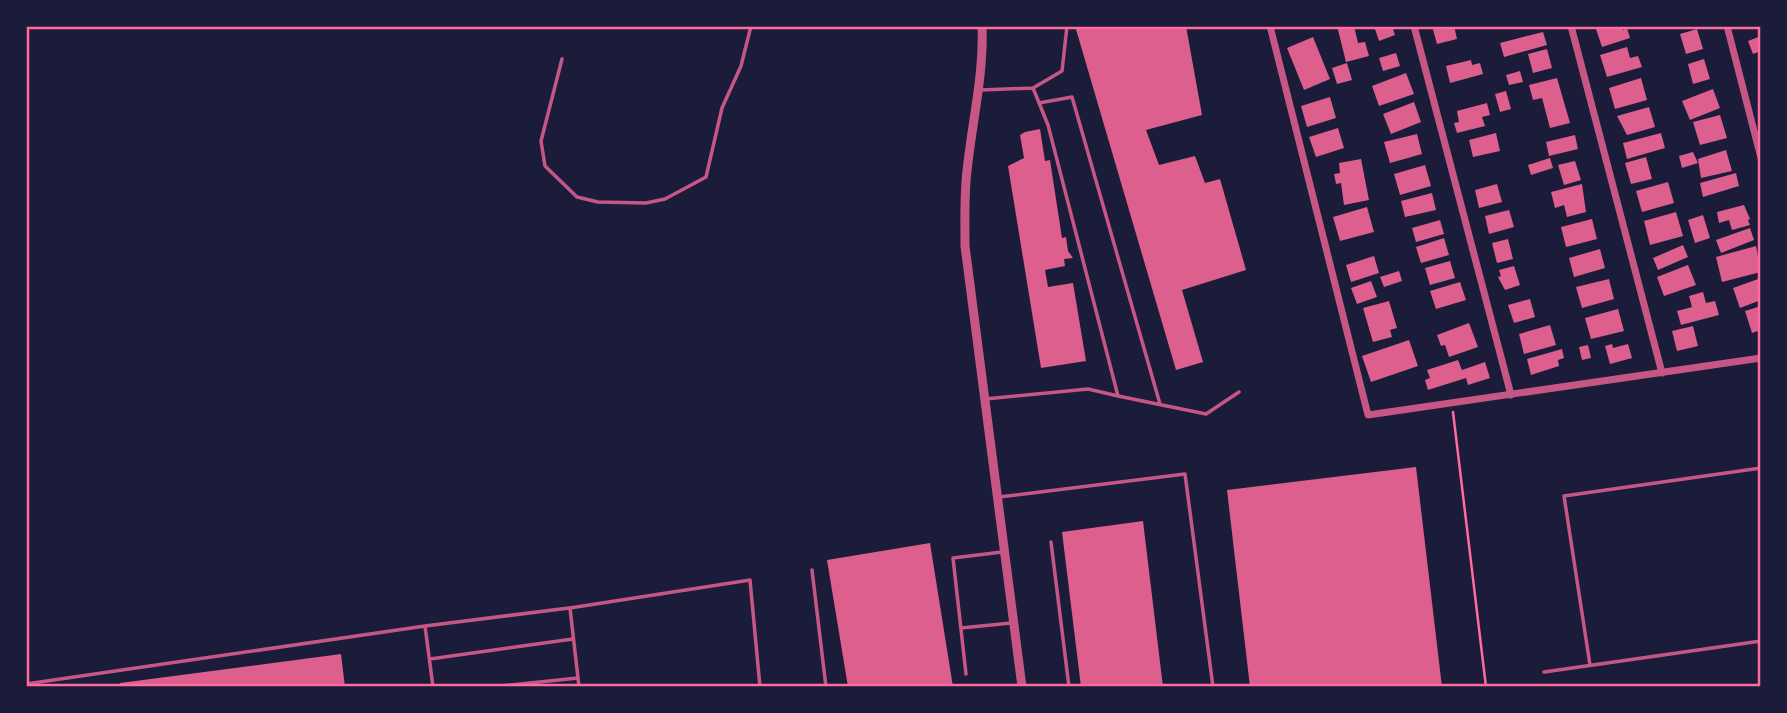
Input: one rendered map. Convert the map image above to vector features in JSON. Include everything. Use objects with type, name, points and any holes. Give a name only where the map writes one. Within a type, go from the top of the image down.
[{"type":"street","points":[[982,26],[979,90],[964,204],[965,246],[1022,687]]},
{"type":"street","points":[[1270,26],[1368,415],[1761,358]]},
{"type":"street","points":[[1414,26],[1511,395]]},
{"type":"street","points":[[1572,26],[1662,373]]},
{"type":"street","points":[[1727,26],[1761,158]]},
{"type":"lane","points":[[562,59],[541,141],[545,166],[577,197],[598,202],[646,203],[665,199],[706,177],[722,108],[741,66],[751,26]]},
{"type":"lane","points":[[979,90],[1033,88],[1062,71],[1067,26]]},
{"type":"lane","points":[[1033,88],[1048,125],[1118,396]]},
{"type":"lane","points":[[1039,103],[1072,97],[1160,404]]},
{"type":"lane","points":[[985,399],[1088,389],[1206,414],[1239,392]]},
{"type":"lane","points":[[1590,665],[1564,496],[1761,468]]},
{"type":"lane","points":[[997,497],[1185,474],[1213,687]]},
{"type":"lane","points":[[1051,542],[1069,687]]},
{"type":"lane","points":[[966,674],[953,558],[1004,552]]},
{"type":"lane","points":[[812,570],[826,687]]},
{"type":"lane","points":[[26,684],[425,626],[570,608],[750,580],[761,687]]},
{"type":"lane","points":[[570,608],[579,687]]},
{"type":"lane","points":[[961,628],[1014,623]]},
{"type":"lane","points":[[425,626],[433,687]]},
{"type":"lane","points":[[429,659],[573,639]]},
{"type":"lane","points":[[1544,672],[1761,641]]},
{"type":"lane","points":[[491,687],[578,678]]},
{"type":"path","points":[[1452,404],[1486,687]]},
{"type":"building","points":[[1075,26],[1186,26],[1202,115],[1146,130],[1159,165],[1195,156],[1205,183],[1220,179],[1246,270],[1182,290],[1203,362],[1176,370]]},
{"type":"building","points":[[1337,26],[1354,26],[1358,43],[1365,42],[1369,56],[1346,62]]},
{"type":"building","points":[[1374,26],[1392,26],[1395,35],[1379,41]]},
{"type":"building","points":[[1432,26],[1454,26],[1457,39],[1437,44]]},
{"type":"building","points":[[1595,26],[1622,26],[1623,30],[1627,28],[1630,38],[1602,47]]},
{"type":"building","points":[[1697,29],[1703,49],[1686,54],[1680,34]]},
{"type":"building","points":[[1543,32],[1547,45],[1504,57],[1500,43]]},
{"type":"building","points":[[1761,36],[1761,51],[1753,54],[1748,41]]},
{"type":"building","points":[[1313,37],[1330,79],[1304,90],[1287,48]]},
{"type":"building","points":[[1627,47],[1630,58],[1638,56],[1642,67],[1607,77],[1600,55]]},
{"type":"building","points":[[1547,49],[1552,68],[1533,73],[1528,54]]},
{"type":"building","points":[[1396,53],[1400,66],[1383,71],[1379,58]]},
{"type":"building","points":[[1704,59],[1710,79],[1693,84],[1688,64]]},
{"type":"building","points":[[1471,60],[1472,65],[1480,63],[1483,74],[1450,83],[1446,66]]},
{"type":"building","points":[[1347,63],[1352,80],[1337,84],[1332,68]]},
{"type":"building","points":[[1520,71],[1523,82],[1509,85],[1506,75]]},
{"type":"building","points":[[1406,73],[1414,94],[1379,106],[1372,86]]},
{"type":"building","points":[[1557,78],[1570,123],[1550,128],[1542,98],[1533,100],[1529,85]]},
{"type":"building","points":[[1641,78],[1647,100],[1615,109],[1609,88]]},
{"type":"building","points":[[1713,89],[1720,108],[1690,120],[1682,101]]},
{"type":"building","points":[[1506,91],[1511,109],[1500,112],[1495,94]]},
{"type":"building","points":[[1330,97],[1336,118],[1307,127],[1301,106]]},
{"type":"building","points":[[1414,102],[1421,122],[1391,134],[1383,114]]},
{"type":"building","points":[[1487,103],[1490,115],[1482,117],[1485,126],[1457,133],[1454,123],[1459,122],[1457,111]]},
{"type":"building","points":[[1649,107],[1655,127],[1627,135],[1617,116]]},
{"type":"building","points":[[1720,115],[1727,138],[1700,145],[1693,122]]},
{"type":"building","points":[[1338,128],[1344,148],[1316,157],[1309,137]]},
{"type":"building","points":[[1040,129],[1045,161],[1050,160],[1062,238],[1066,237],[1068,251],[1073,258],[1064,259],[1065,266],[1045,270],[1048,287],[1073,283],[1086,361],[1041,368],[1008,166],[1024,158],[1020,135]]},
{"type":"building","points":[[1496,133],[1500,151],[1473,157],[1469,140]]},
{"type":"building","points":[[1661,133],[1665,148],[1627,159],[1623,143]]},
{"type":"building","points":[[1417,134],[1422,154],[1390,163],[1384,142]]},
{"type":"building","points":[[1575,135],[1578,149],[1549,156],[1546,142]]},
{"type":"building","points":[[1726,150],[1732,171],[1701,178],[1698,159]]},
{"type":"building","points":[[1693,152],[1698,163],[1682,168],[1679,156]]},
{"type":"building","points":[[1646,157],[1652,179],[1631,184],[1625,163]]},
{"type":"building","points":[[1550,158],[1553,168],[1531,175],[1528,165]]},
{"type":"building","points":[[1361,159],[1369,200],[1344,205],[1341,183],[1336,184],[1334,174],[1340,173],[1339,163]]},
{"type":"building","points":[[1575,161],[1581,180],[1564,185],[1558,165]]},
{"type":"building","points":[[1425,165],[1431,186],[1400,195],[1394,174]]},
{"type":"building","points":[[1736,173],[1739,186],[1703,197],[1700,183]]},
{"type":"building","points":[[1668,182],[1674,203],[1642,212],[1636,191]]},
{"type":"building","points":[[1497,184],[1502,202],[1479,208],[1475,190]]},
{"type":"building","points":[[1582,184],[1586,212],[1567,217],[1564,205],[1555,208],[1551,192]]},
{"type":"building","points":[[1432,193],[1436,210],[1405,217],[1401,201]]},
{"type":"building","points":[[1744,205],[1750,225],[1732,230],[1729,220],[1719,223],[1717,212]]},
{"type":"building","points":[[1367,207],[1374,232],[1340,241],[1333,217]]},
{"type":"building","points":[[1509,210],[1514,227],[1489,234],[1485,216]]},
{"type":"building","points":[[1676,212],[1683,236],[1650,245],[1644,221]]},
{"type":"building","points":[[1703,215],[1710,238],[1695,243],[1688,220]]},
{"type":"building","points":[[1592,219],[1597,239],[1566,247],[1561,227]]},
{"type":"building","points":[[1440,220],[1444,234],[1416,242],[1412,228]]},
{"type":"building","points":[[1750,228],[1754,240],[1721,253],[1716,240]]},
{"type":"building","points":[[1444,238],[1449,255],[1421,263],[1416,247]]},
{"type":"building","points":[[1508,239],[1513,259],[1497,263],[1492,243]]},
{"type":"building","points":[[1683,245],[1688,257],[1658,270],[1653,258]]},
{"type":"building","points":[[1756,246],[1761,272],[1722,282],[1716,257]]},
{"type":"building","points":[[1600,249],[1605,268],[1574,277],[1569,258]]},
{"type":"building","points":[[1374,256],[1379,273],[1351,282],[1346,265]]},
{"type":"building","points":[[1450,261],[1455,278],[1430,285],[1425,268]]},
{"type":"building","points":[[1688,265],[1696,285],[1664,296],[1657,277]]},
{"type":"building","points":[[1514,266],[1520,285],[1505,290],[1498,277],[1501,276],[1499,270]]},
{"type":"building","points":[[1399,271],[1402,281],[1384,287],[1380,277]]},
{"type":"building","points":[[1761,278],[1761,300],[1740,308],[1733,288]]},
{"type":"building","points":[[1609,279],[1614,299],[1582,308],[1576,287]]},
{"type":"building","points":[[1371,281],[1377,297],[1357,304],[1351,288]]},
{"type":"building","points":[[1460,282],[1466,300],[1436,309],[1430,291]]},
{"type":"building","points":[[1703,292],[1706,303],[1715,301],[1719,315],[1681,325],[1677,311],[1692,307],[1689,296]]},
{"type":"building","points":[[1530,299],[1535,317],[1514,323],[1508,305]]},
{"type":"building","points":[[1389,301],[1397,328],[1390,330],[1392,337],[1373,342],[1363,308]]},
{"type":"building","points":[[1761,306],[1761,330],[1752,333],[1745,311]]},
{"type":"building","points":[[1618,309],[1624,331],[1591,339],[1585,318]]},
{"type":"building","points":[[1469,323],[1478,347],[1449,357],[1445,345],[1441,346],[1437,335]]},
{"type":"building","points":[[1550,325],[1556,345],[1524,354],[1519,334]]},
{"type":"building","points":[[1693,326],[1698,346],[1677,351],[1672,331]]},
{"type":"building","points":[[1409,340],[1418,366],[1371,382],[1362,356]]},
{"type":"building","points":[[1612,344],[1613,348],[1628,344],[1632,358],[1610,364],[1605,346]]},
{"type":"building","points":[[1588,345],[1591,358],[1582,360],[1579,347]]},
{"type":"building","points":[[1562,349],[1564,358],[1558,360],[1559,366],[1531,375],[1527,359]]},
{"type":"building","points":[[1458,360],[1462,370],[1485,362],[1490,378],[1468,385],[1466,378],[1428,390],[1425,380],[1430,378],[1427,370]]},
{"type":"building","points":[[1416,467],[1442,687],[1250,687],[1227,490]]},
{"type":"building","points":[[1143,521],[1163,687],[1081,687],[1062,532]]},
{"type":"building","points":[[930,543],[953,687],[848,687],[827,560]]},
{"type":"building","points":[[341,654],[345,687],[121,687],[120,683]]}]
